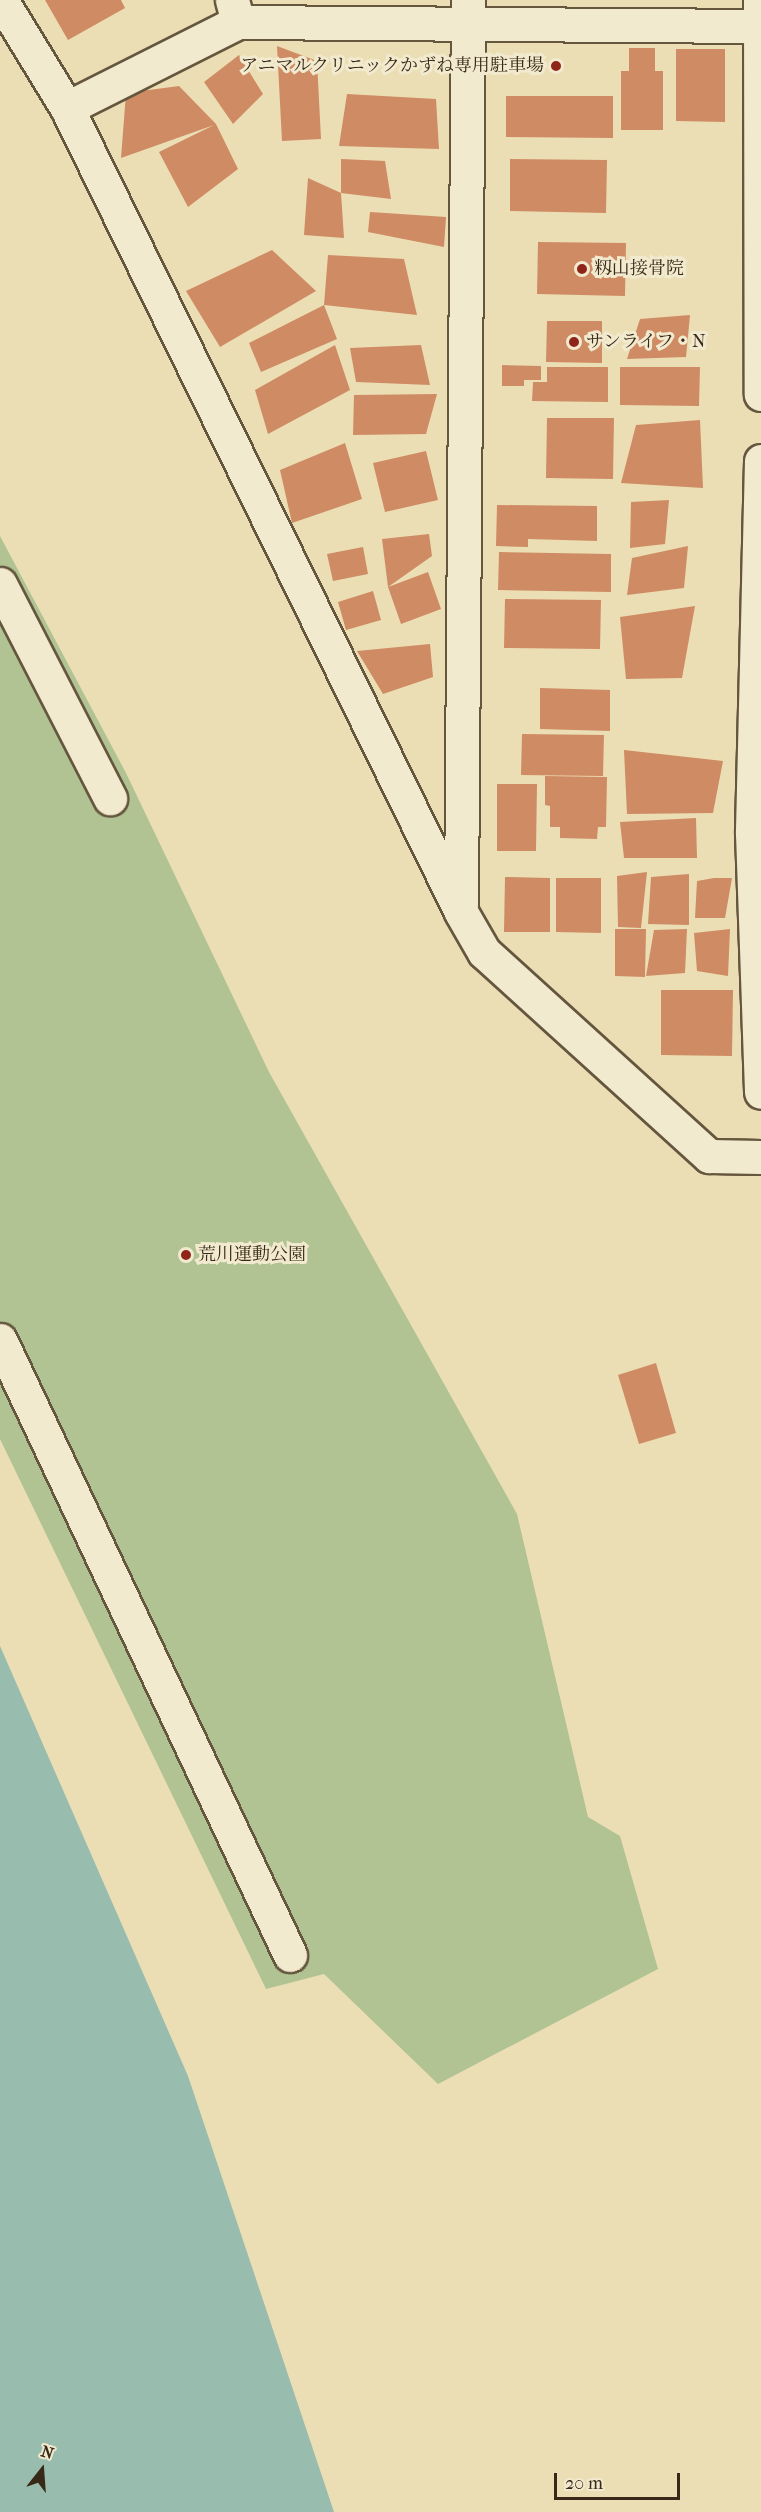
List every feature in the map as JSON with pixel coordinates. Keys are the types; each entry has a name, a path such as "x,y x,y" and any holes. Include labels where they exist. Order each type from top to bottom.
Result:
{"street":[{"path":"1,0 67,108 461,912 483,952 709,1156 761,1157"},
{"path":"67,108 235,11 468,11 760,17 761,394"},
{"path":"461,912 468,11"},
{"path":"761,461 756,833 761,1092"},
{"path":"0,584 110,798"},
{"path":"0,1340 290,1955"}],"shaded area":[{"name":"荒川運動公園","path":"0,536 126,773 269,1072 517,1514 588,1817 620,1836 658,1969 438,2084 324,1974 266,1989 0,1439"},
{"path":"0,1646 188,2076 334,2512 0,2512"}],"building":[{"path":"45,0 121,0 125,8 68,40"},
{"path":"277,46 317,61 321,139 282,141"},
{"path":"629,48 655,48 655,71 663,71 663,130 621,130 621,71 629,71"},
{"path":"676,49 725,49 725,122 676,121"},
{"path":"239,55 263,94 233,124 204,82"},
{"path":"179,86 216,124 238,169 188,207 159,152 214,125 121,158 126,93"},
{"path":"347,94 436,99 439,149 339,146"},
{"path":"506,96 613,96 613,138 506,137"},
{"path":"341,159 385,161 391,199 341,193"},
{"path":"510,159 607,160 606,213 510,211"},
{"path":"308,178 341,193 344,238 304,235"},
{"path":"370,212 446,217 444,247 368,232"},
{"path":"538,242 626,243 625,296 537,294"},
{"path":"272,250 316,291 220,347 186,291"},
{"path":"328,255 404,259 417,315 324,305"},
{"path":"324,305 337,339 261,372 249,343"},
{"path":"690,315 686,357 627,359 640,319"},
{"name":"サンライフ・N","path":"547,321 602,321 602,363 546,362"},
{"path":"335,345 350,390 268,434 255,390"},
{"path":"421,345 430,385 356,382 350,348"},
{"path":"502,365 541,366 541,380 524,380 524,386 502,386"},
{"path":"547,367 608,367 608,402 532,401 533,382 547,382"},
{"path":"620,367 700,367 699,406 620,405"},
{"path":"437,394 426,434 353,435 354,395"},
{"path":"547,418 614,418 613,479 546,478"},
{"path":"700,420 703,488 621,483 636,425"},
{"path":"345,443 362,499 292,523 280,470"},
{"path":"426,451 438,500 385,512 373,463"},
{"path":"669,500 665,544 630,548 631,502"},
{"path":"497,505 597,506 597,541 528,539 528,547 496,546"},
{"path":"429,534 432,556 388,587 382,539"},
{"path":"688,546 684,588 627,595 632,558"},
{"path":"363,547 368,574 333,581 327,554"},
{"path":"499,552 611,554 611,592 498,590"},
{"path":"428,572 441,609 401,624 388,587"},
{"path":"373,591 381,620 346,630 338,602"},
{"path":"505,599 601,600 600,649 504,648"},
{"path":"695,606 682,678 626,679 620,617"},
{"path":"430,644 433,677 383,694 357,651"},
{"path":"540,688 610,690 610,731 540,729"},
{"path":"522,734 604,735 603,776 521,775"},
{"path":"624,750 723,761 713,813 627,814"},
{"path":"545,776 607,777 606,827 598,827 597,839 560,838 560,827 550,827 550,806 545,805"},
{"path":"497,784 537,784 536,851 497,851"},
{"path":"696,818 697,858 624,858 620,822"},
{"path":"647,872 641,928 618,927 617,876"},
{"path":"689,874 689,925 648,924 651,877"},
{"path":"505,877 550,878 550,932 504,932"},
{"path":"556,878 601,878 601,933 556,932"},
{"path":"732,878 725,918 695,918 697,881"},
{"path":"615,929 646,929 645,977 615,976"},
{"path":"687,929 685,973 646,976 654,930"},
{"path":"730,929 728,976 697,971 694,933"},
{"path":"661,990 733,990 732,1056 661,1055"},
{"path":"656,1363 676,1433 639,1444 618,1375"}],"place":[{"name":"アニマルクリニックかずね専用駐車場","path":"556,66"},
{"name":"籾山接骨院","path":"582,269"},
{"name":"サンライフ・N","path":"574,342"},
{"name":"荒川運動公園","path":"186,1255"}]}
